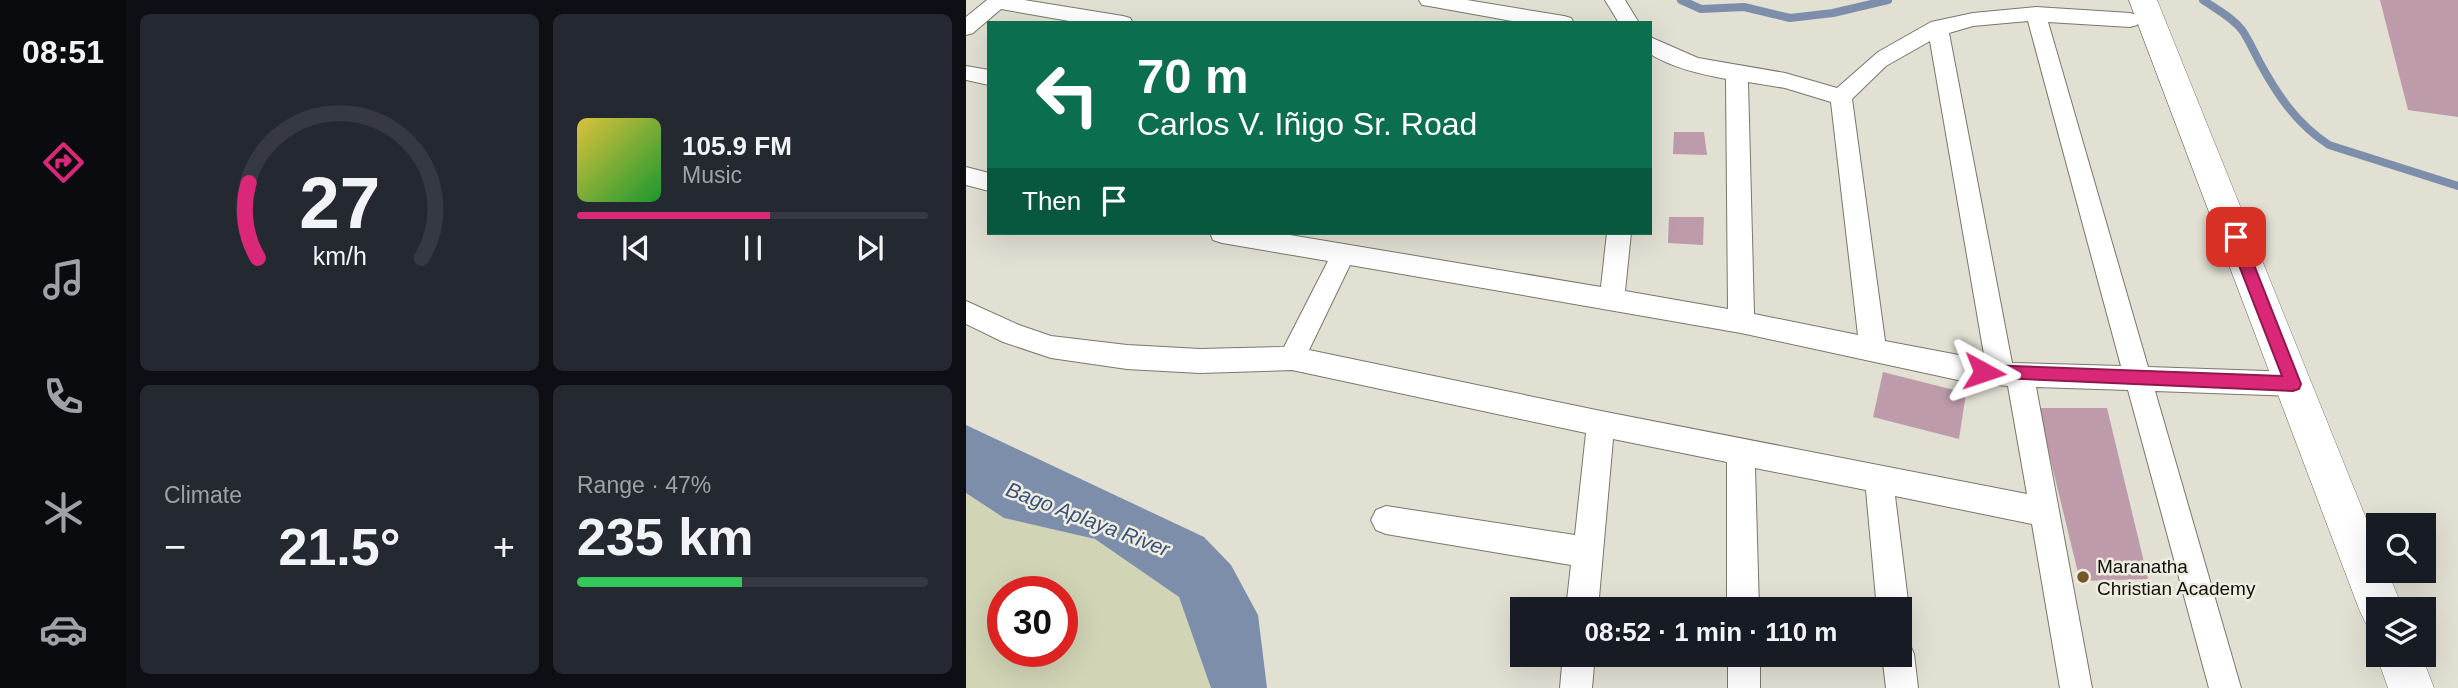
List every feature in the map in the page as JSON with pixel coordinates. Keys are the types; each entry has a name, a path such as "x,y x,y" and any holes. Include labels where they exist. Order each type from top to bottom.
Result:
{"main road":[{"path":"2136,10 2293,384 2376,597"},
{"path":"2403,667 2412,688"}],"street":[{"path":"1429,0 1465,3 1554,21"},
{"path":"1615,0 1628,21"},
{"path":"966,27 998,1 1112,21"},
{"path":"1841,97 1883,58 1938,27 1997,15 2136,10"},
{"path":"2036,14 2225,688"},
{"path":"1938,27 2010,374 2045,512 2076,688"},
{"path":"1652,45 1675,57 1737,74 1778,79 1841,97"},
{"path":"966,73 987,78"},
{"path":"1737,74 1741,322"},
{"path":"1841,97 1873,351"},
{"path":"966,176 987,181"},
{"path":"1234,235 1741,322 1873,351 2010,374 2293,384"},
{"path":"1612,299 1619,235"},
{"path":"1292,358 1344,253"},
{"path":"966,312 1012,334 1051,347 1127,357 1200,361 1292,358 1601,424 2045,512"},
{"path":"1583,597 1601,424"},
{"path":"1741,452 1743,597"},
{"path":"1879,480 1892,597"},
{"path":"1386,520 1586,552"},
{"path":"1576,688 1577,667"},
{"path":"1744,667 1744,688"},
{"path":"1900,667 1902,688"}],"green space":[{"path":"966,493 1004,518 1095,539 1179,597 1211,688 966,688"}],"water":[{"name":"Bago Aplaya River","path":"966,425 1204,537 1231,565 1258,615 1267,688 1211,688 1179,597 1095,539 1004,518 966,493"}],"building":[{"path":"2380,0 2458,0 2458,117 2408,110"},
{"path":"1674,132 1704,132 1707,155 1673,154"},
{"path":"1669,217 1704,217 1703,245 1668,243"},
{"path":"1883,372 1966,393 1959,439 1873,417"},
{"path":"2038,408 2107,408 2148,579 2080,581"}],"waterway":[{"path":"1681,0 1701,9 1744,7 1790,18 1833,13 1888,0"},
{"path":"2203,0 2238,25 2281,98 2298,119 2318,137 2329,145 2458,186"}],"place":[{"name":"Maranatha Christian Academy","path":"2083,577"}],"route":[{"path":"1984,372 2293,384 2236,237"}]}
